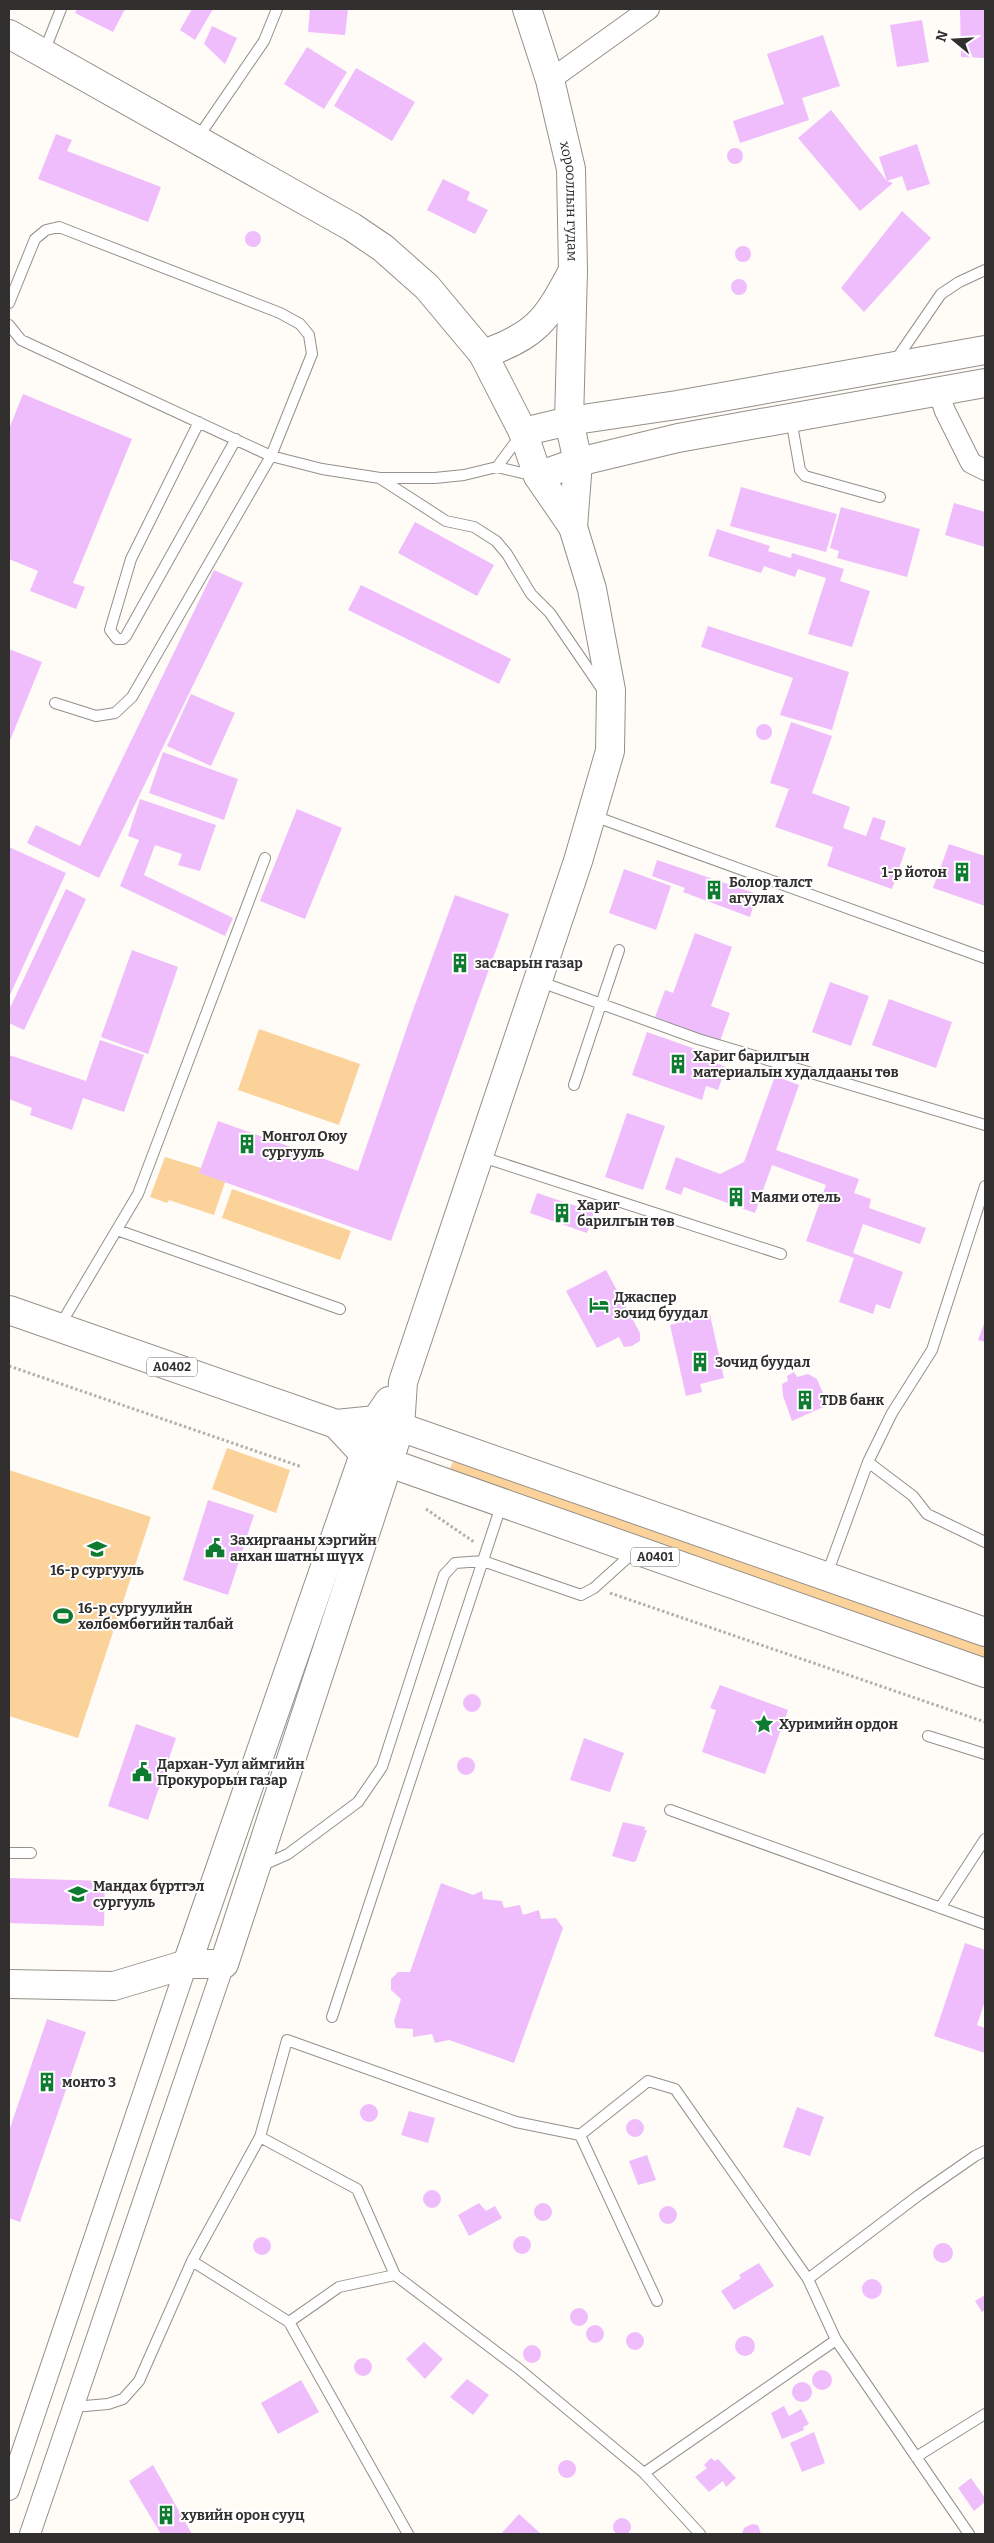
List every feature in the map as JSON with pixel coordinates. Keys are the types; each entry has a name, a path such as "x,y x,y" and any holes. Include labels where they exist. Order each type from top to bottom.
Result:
{"main road":[{"name":"хорооллын гудам","path":"483,354 514,344 540,324 558,298 573,270 571,169 550,80 526,9"},
{"path":"9,34 352,227 383,248 427,287 483,354 523,432 538,476 573,526 592,589 610,690 610,751 578,861 376,1458 187,1964"},
{"path":"573,270 569,421 578,462 573,526"},
{"path":"523,432 569,421 677,405 985,350"},
{"path":"538,476 578,462 678,438 985,383"},
{"name":"A0402","path":"9,1310 336,1424"},
{"path":"336,1424 388,1424 985,1632"},
{"name":"A0401","path":"336,1424 376,1458 985,1673"},
{"path":"9,1984 114,1986 187,1964 224,1964 256,1868 376,1458"}],"street":[{"path":"550,80 649,9"},
{"path":"938,391 945,411 971,463 985,470"},
{"path":"9,2490 187,1964"},
{"path":"30,2534 224,1964"}],"lane":[{"path":"44,54 61,9"},
{"path":"197,140 264,41 277,9"},
{"path":"9,303 35,239 46,230 59,227 280,313 300,324 309,335 312,354 271,456 132,697 115,713 96,716 55,702"},
{"path":"891,366 941,294 959,282 985,270"},
{"path":"9,325 21,340 271,456 322,469 380,478 435,478 464,475 496,467 538,476"},
{"path":"791,418 800,470 805,476 880,497"},
{"path":"199,422 131,560 110,630 117,639 123,639 126,636 236,439"},
{"path":"496,467 523,432"},
{"path":"380,478 446,521 474,527 496,541 507,554 531,594 550,613 610,702"},
{"path":"591,814 985,958"},
{"path":"59,1327 138,1194 265,858"},
{"path":"574,1085 619,950"},
{"path":"538,980 717,1045 985,1125"},
{"path":"478,1156 781,1254"},
{"path":"826,1576 868,1462 892,1413 932,1350 985,1186"},
{"path":"117,1230 340,1309"},
{"path":"868,1462 913,1496 927,1514 985,1542"},
{"path":"332,2017 502,1503"},
{"path":"256,1868 288,1854 358,1802 382,1767 444,1576 455,1563 485,1556 581,1595 594,1588 636,1550"},
{"path":"928,1736 985,1754"},
{"path":"670,1810 985,1924"},
{"path":"940,1908 985,1839"},
{"path":"9,1853 31,1854"},
{"path":"74,2407 108,2404 123,2400 139,2381 192,2261 260,2137 287,2040 516,2122 580,2135 648,2081 675,2089 808,2279 836,2340 969,2534"},
{"path":"580,2135 657,2301"},
{"path":"260,2137 357,2189 395,2275 519,2369 644,2473 700,2534"},
{"path":"808,2279 919,2195 985,2151"},
{"path":"192,2261 289,2322 408,2534"},
{"path":"289,2322 339,2287 395,2275"},
{"path":"644,2473 836,2340"},
{"path":"916,2457 985,2414"}],"path":[{"path":"9,1366 302,1467"},
{"path":"426,1509 485,1556"},
{"path":"594,1588 985,1722"}],"shaded area":[{"path":"259,1029 360,1064 339,1125 238,1090"},
{"path":"165,1157 201,1168 225,1182 214,1215 169,1200 167,1203 150,1197"},
{"path":"232,1189 351,1231 340,1260 222,1218"},
{"path":"227,1448 290,1470 276,1513 212,1489"},
{"path":"454,1459 985,1644 985,1660 449,1471"},
{"name":"16-р сургуулийн хөлбөмбөгийн талбай","path":"9,1470 151,1517 78,1738 9,1716"}],"building":[{"path":"77,9 125,9 113,32 75,13"},
{"path":"192,9 213,9 195,40 180,30"},
{"path":"310,9 348,9 345,35 308,32"},
{"path":"960,9 985,9 985,58 961,57"},
{"path":"922,20 929,62 897,67 890,25"},
{"path":"212,26 237,38 225,64 204,44"},
{"path":"823,35 840,86 802,98 809,120 740,143 733,121 784,104 767,54"},
{"path":"307,47 347,72 324,109 284,84"},
{"path":"356,68 415,102 392,141 334,106"},
{"path":"831,110 887,181 893,183 860,211 798,138"},
{"path":"56,134 72,140 67,151 161,187 148,222 38,179"},
{"path":"917,144 930,184 907,191 902,176 887,181 879,157"},
{"path":"735,148 743,156 735,164 727,156"},
{"path":"443,179 470,192 467,200 488,210 475,234 427,210"},
{"path":"902,211 931,238 864,312 841,288"},
{"path":"253,231 261,239 253,247 245,239"},
{"path":"743,246 751,254 743,262 735,254"},
{"path":"739,279 747,287 739,295 731,287"},
{"path":"23,394 132,439 73,583 85,587 76,609 30,591 38,571 9,559 9,429"},
{"path":"741,487 837,514 826,552 730,526"},
{"path":"954,503 985,512 985,547 945,535"},
{"path":"841,507 920,529 907,577 837,558 839,551 830,548"},
{"path":"415,522 494,565 477,596 398,553"},
{"path":"717,529 770,546 768,551 791,558 792,553 844,569 840,581 870,591 852,647 808,634 826,578 798,569 795,577 764,566 761,573 708,556"},
{"path":"214,570 243,583 99,878 27,843 36,825 80,846"},
{"path":"361,585 511,659 499,684 348,610"},
{"path":"708,626 849,672 832,730 780,715 793,678 701,647"},
{"path":"9,649 42,662 9,743"},
{"path":"191,694 235,713 211,766 167,746"},
{"path":"791,722 832,736 812,793 850,807 843,828 866,836 873,817 886,821 880,839 906,848 892,889 827,866 833,847 775,827 789,789 770,783"},
{"path":"764,724 772,732 764,740 756,732"},
{"path":"163,752 238,779 224,820 149,793"},
{"path":"140,799 216,825 200,871 178,865 182,854 155,845 144,875 233,918 225,936 120,886 139,840 128,836"},
{"path":"297,809 342,828 305,919 260,901"},
{"name":"1-р йотон","path":"949,844 985,856 985,906 933,888"},
{"path":"9,847 66,873 9,997"},
{"name":"Болор талст агуулах","path":"657,860 757,894 750,917 683,892 685,888 652,876"},
{"path":"624,869 671,886 656,930 609,913"},
{"path":"66,889 86,899 24,1030 9,1023 9,1010"},
{"name":"Монгол Оюу сургууль","path":"455,895 509,914 391,1241 199,1173 218,1121 358,1171"},
{"path":"695,933 732,947 711,1006 730,1013 720,1041 655,1017 665,990 673,993"},
{"path":"132,950 178,967 148,1054 101,1037"},
{"path":"830,982 869,996 851,1046 812,1032"},
{"path":"889,999 952,1022 936,1068 872,1045"},
{"name":"Хариг барилгын материалын худалдааны төв","path":"647,1032 715,1056 713,1062 726,1067 718,1090 706,1086 702,1100 632,1075"},
{"path":"100,1040 144,1055 124,1112 83,1098 72,1130 30,1115 32,1108 9,1099 9,1055 86,1081"},
{"name":"Маями отель","path":"775,1076 799,1085 776,1150 859,1179 854,1193 871,1199 869,1208 926,1228 920,1244 863,1224 853,1253 903,1272 890,1309 876,1304 873,1314 839,1302 854,1258 806,1241 826,1185 772,1165 755,1213 684,1187 681,1195 665,1189 676,1157 720,1174 744,1162"},
{"path":"627,1113 665,1126 643,1190 605,1177"},
{"name":"Хариг барилгын төв","path":"537,1193 594,1212 587,1233 530,1213"},
{"name":"Джаспер зочид буудал","path":"606,1270 640,1333 640,1341 632,1346 624,1347 619,1337 597,1348 566,1291"},
{"name":"Зочид буудал","path":"710,1315 724,1378 700,1384 702,1392 686,1396 670,1325"},
{"path":"985,1321 985,1342 978,1340"},
{"name":"TDB банк","path":"794,1372 797,1377 808,1374 817,1379 828,1405 792,1421 783,1396 782,1384 788,1381 787,1376"},
{"name":"Захиргааны хэргийн анхан шатны шүүх","path":"208,1500 254,1515 228,1595 183,1580"},
{"path":"720,1685 788,1710 765,1774 702,1752 716,1710 710,1708"},
{"path":"472,1694 478,1697 481,1703 478,1709 472,1712 466,1709 463,1703 466,1697"},
{"name":"Дархан-Уул аймгийн Прокурорын газар","path":"136,1724 176,1738 148,1820 108,1806"},
{"path":"584,1738 624,1753 610,1792 570,1780"},
{"path":"466,1757 472,1760 475,1766 472,1772 466,1775 460,1772 457,1766 460,1760"},
{"path":"623,1822 645,1827 644,1830 647,1830 636,1861 633,1862 612,1856"},
{"name":"Мандах бүртгэл сургууль","path":"9,1878 105,1881 104,1926 9,1923"},
{"path":"441,1883 473,1895 482,1891 483,1899 502,1901 504,1908 520,1905 523,1915 539,1910 541,1919 556,1918 563,1928 514,2063 449,2040 435,2043 432,2034 413,2037 413,2029 396,2028 394,2021 401,1999 391,1990 391,1979 398,1972 410,1972"},
{"path":"965,1943 985,1950 985,2001 977,2025 985,2028 985,2053 934,2036"},
{"name":"монто 3","path":"47,2019 86,2032 20,2222 9,2218 9,2131"},
{"path":"369,2104 375,2107 378,2113 375,2119 369,2122 363,2119 360,2113 363,2107"},
{"path":"797,2107 824,2117 810,2156 783,2147"},
{"path":"409,2111 435,2118 428,2143 401,2135"},
{"path":"635,2119 641,2122 644,2128 641,2134 635,2137 629,2134 626,2128 629,2122"},
{"path":"647,2155 656,2180 638,2185 629,2161"},
{"path":"432,2190 438,2193 441,2199 438,2205 432,2208 426,2205 423,2199 426,2193"},
{"path":"479,2203 486,2211 495,2206 502,2218 469,2236 458,2215"},
{"path":"543,2203 549,2206 552,2212 549,2218 543,2221 537,2218 534,2212 537,2206"},
{"path":"668,2206 674,2209 677,2215 674,2221 668,2224 662,2221 659,2215 662,2209"},
{"path":"522,2236 528,2239 531,2245 528,2251 522,2254 516,2251 513,2245 516,2239"},
{"path":"262,2237 268,2240 271,2246 268,2252 262,2255 256,2252 253,2246 256,2240"},
{"path":"943,2243 950,2246 953,2253 950,2260 943,2263 936,2260 933,2253 936,2246"},
{"path":"759,2263 774,2286 734,2310 721,2291 741,2278 739,2275"},
{"path":"872,2279 879,2282 882,2289 879,2296 872,2299 865,2296 862,2289 865,2282"},
{"path":"985,2295 985,2310 982,2312 975,2301"},
{"path":"579,2308 585,2311 588,2317 585,2323 579,2326 573,2323 570,2317 573,2311"},
{"path":"595,2325 601,2328 604,2334 601,2340 595,2343 589,2340 586,2334 589,2328"},
{"path":"635,2332 641,2335 644,2341 641,2347 635,2350 629,2347 626,2341 629,2335"},
{"path":"745,2336 752,2339 755,2346 752,2353 745,2356 738,2353 735,2346 738,2339"},
{"path":"424,2342 443,2359 425,2379 406,2359"},
{"path":"532,2345 538,2348 541,2354 538,2360 532,2363 526,2360 523,2354 526,2348"},
{"path":"363,2358 369,2361 372,2367 369,2373 363,2376 357,2373 354,2367 357,2361"},
{"path":"822,2370 829,2373 832,2380 829,2387 822,2390 815,2387 812,2380 815,2373"},
{"path":"467,2379 489,2395 473,2415 450,2397"},
{"path":"301,2380 319,2412 278,2434 261,2403"},
{"path":"802,2382 809,2385 812,2392 809,2399 802,2402 795,2399 792,2392 795,2385"},
{"path":"784,2406 789,2416 801,2409 809,2424 803,2427 804,2430 782,2439 771,2413"},
{"path":"814,2432 825,2463 802,2472 790,2443"},
{"path":"711,2458 715,2461 718,2459 736,2478 726,2487 723,2481 709,2492 695,2477 707,2468 704,2465"},
{"path":"567,2460 573,2463 576,2469 573,2475 567,2478 561,2475 558,2469 561,2463"},
{"name":"хувийн орон сууц","path":"153,2465 192,2534 161,2534 129,2481"},
{"path":"971,2478 985,2498 985,2502 974,2511 958,2488"},
{"path":"519,2514 541,2534 501,2534"},
{"path":"622,2518 628,2521 631,2527 628,2533 622,2536 616,2533 613,2527 616,2521"},
{"path":"752,2524 758,2525 761,2534 742,2534 744,2528"}],"place":[{"name":"1-р йотон","path":"962,872"},
{"name":"Болор талст агуулах","path":"714,890"},
{"name":"засварын газар","path":"460,963"},
{"name":"Хариг барилгын материалын худалдааны төв","path":"678,1064"},
{"name":"Монгол Оюу сургууль","path":"247,1144"},
{"name":"Маями отель","path":"736,1197"},
{"name":"Хариг барилгын төв","path":"562,1213"},
{"name":"Джаспер зочид буудал","path":"599,1305"},
{"name":"Зочид буудал","path":"700,1362"},
{"name":"TDB банк","path":"805,1400"},
{"name":"Захиргааны хэргийн анхан шатны шүүх","path":"215,1548"},
{"name":"16-р сургууль","path":"97,1549"},
{"name":"16-р сургуулийн хөлбөмбөгийн талбай","path":"63,1616"},
{"name":"Хуримийн ордон","path":"764,1724"},
{"name":"Дархан-Уул аймгийн Прокурорын газар","path":"142,1772"},
{"name":"Мандах бүртгэл сургууль","path":"78,1894"},
{"name":"монто 3","path":"47,2082"},
{"name":"хувийн орон сууц","path":"166,2515"}]}
